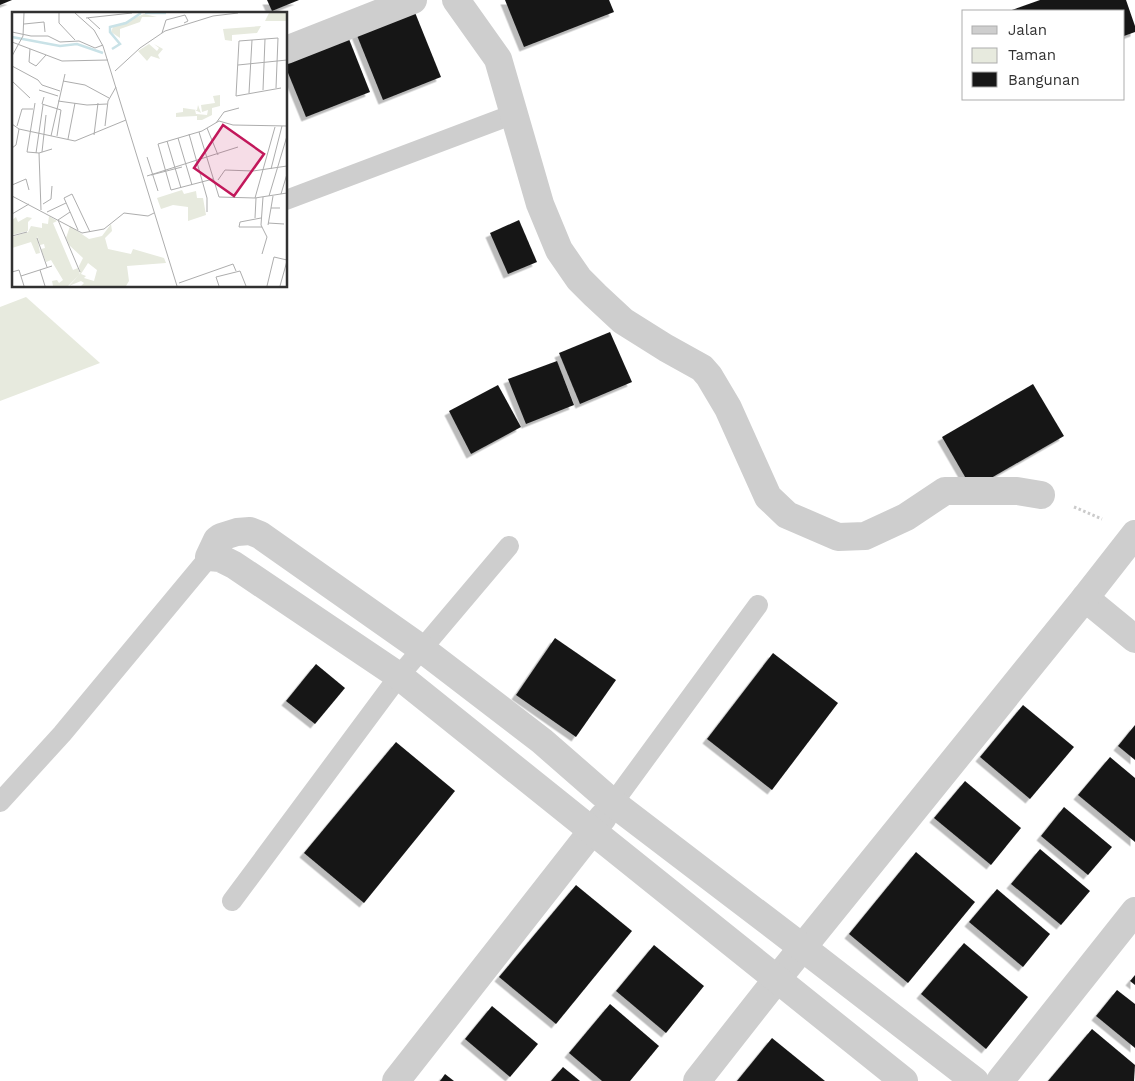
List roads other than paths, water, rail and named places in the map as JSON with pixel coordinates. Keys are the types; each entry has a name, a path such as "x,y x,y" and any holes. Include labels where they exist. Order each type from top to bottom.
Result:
{"street":[{"path":"288,49 413,0"},
{"path":"456,0 498,59 540,204 559,250 579,279 623,321 702,368 728,408 768,497 788,515 838,537 865,536 906,517 945,491 1017,490 1041,495"},
{"path":"904,1081 399,676 234,565 220,558 209,557 217,540 237,532 250,531 260,535 422,649 542,741 613,804 975,1081"},
{"path":"696,1081 1135,534"},
{"path":"1085,598 1135,639"},
{"path":"396,1081 613,804"},
{"path":"1000,1081 1135,911"}],"lane":[{"path":"288,199 514,114"},
{"path":"232,901 399,676 508,546"},
{"path":"0,802 62,734 210,556"},
{"path":"613,804 758,605"}]}
